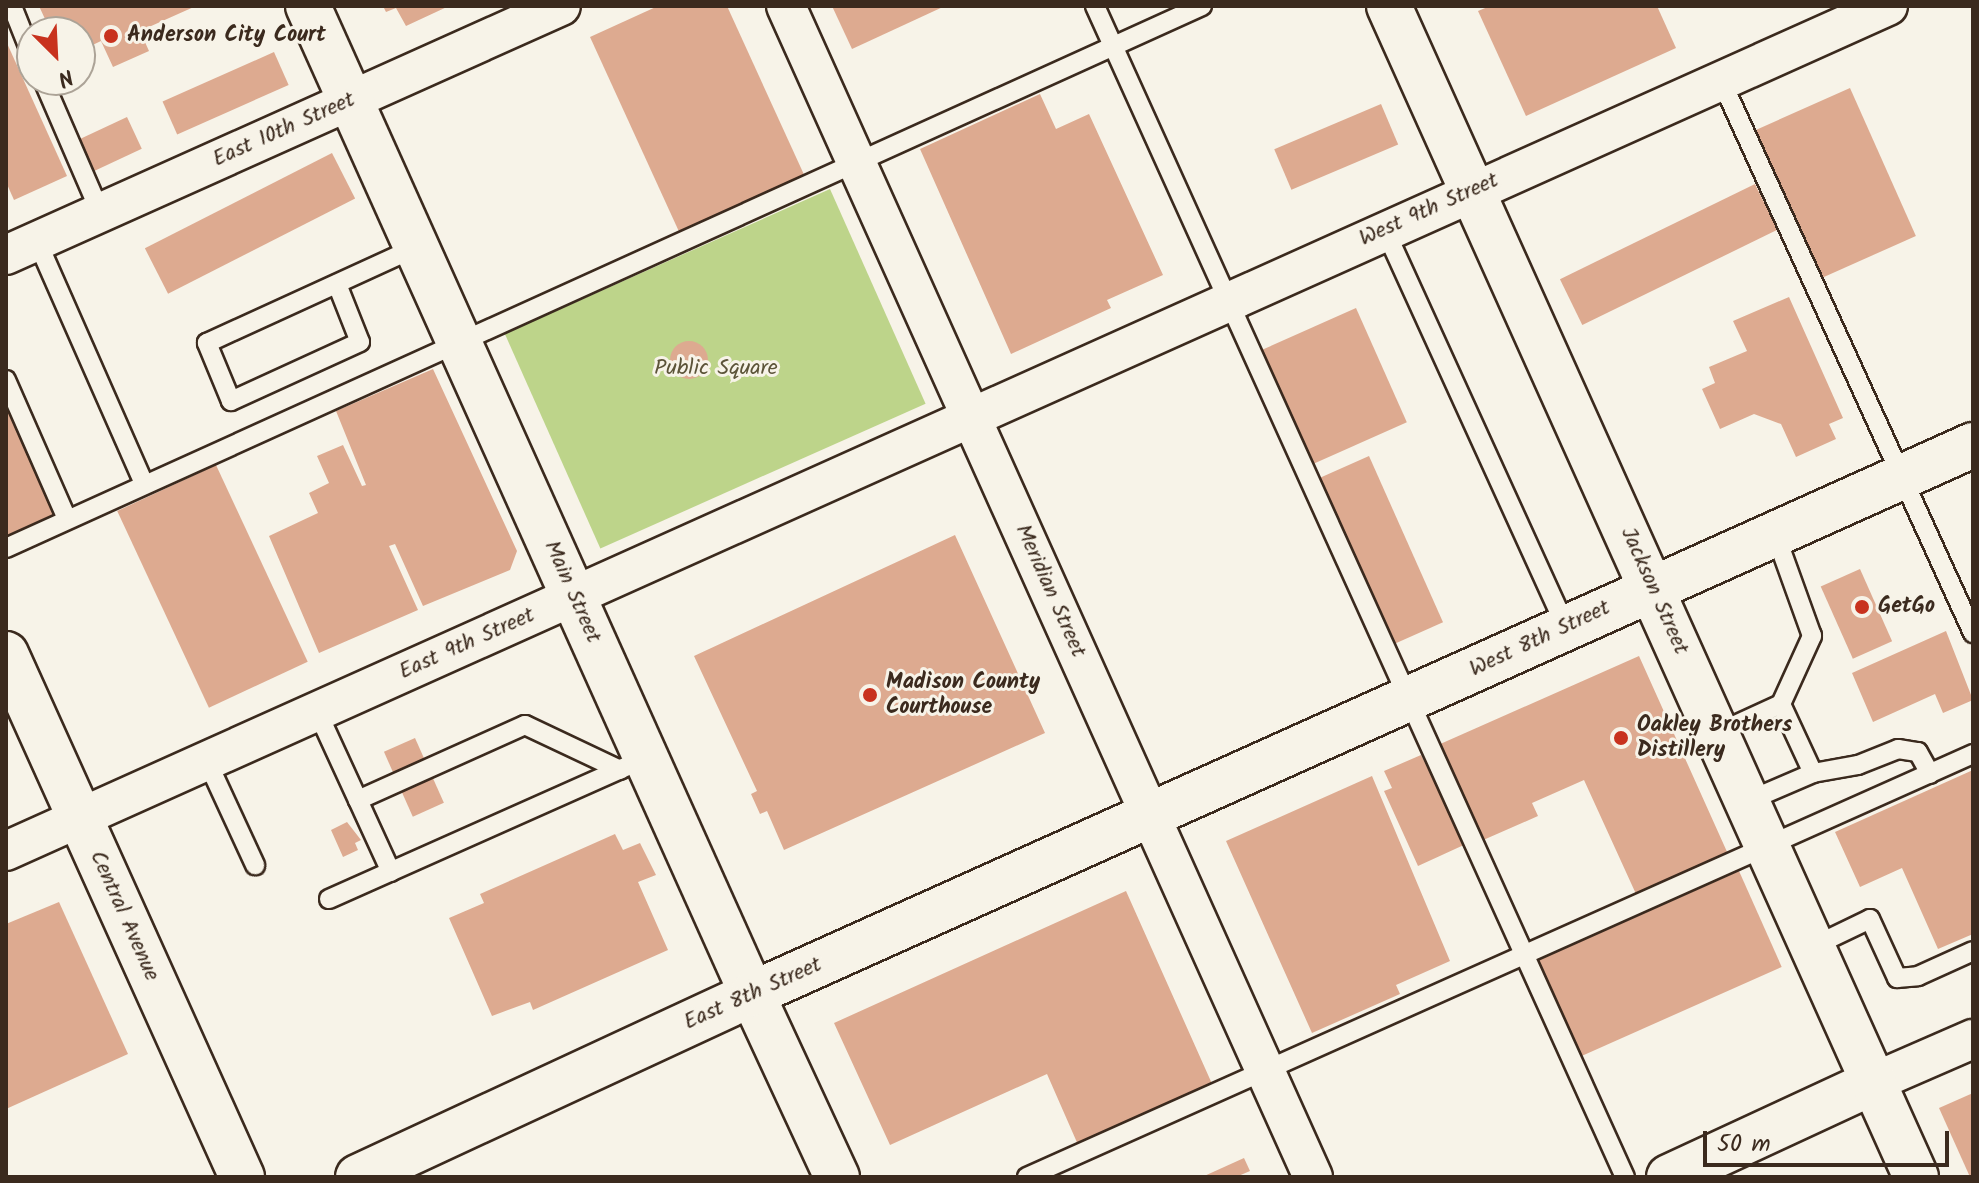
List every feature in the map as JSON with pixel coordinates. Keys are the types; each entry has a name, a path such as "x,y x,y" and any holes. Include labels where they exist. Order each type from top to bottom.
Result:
{"main road":[{"name":"Main Street","path":"308,6 573,596 633,764 752,994 837,1177"},
{"name":"Jackson Street","path":"1389,6 1916,1177"},
{"name":"West 8th Street","path":"1152,818 1566,627 1973,445"},
{"name":"Central Avenue","path":"6,654 242,1177"},
{"name":"East 8th Street","path":"358,1177 752,994 1152,818"},
{"path":"1669,1177 1874,1082"}],"street":[{"name":"East 10th Street","path":"21,248 560,6"},
{"name":"Meridian Street","path":"786,6 1313,1177"},
{"name":"West 9th Street","path":"971,416 1888,6"},
{"name":"East 9th Street","path":"6,851 971,416"},
{"path":"1874,1082 1973,1039"}],"lane":[{"path":"1095,6 1625,1177"},
{"path":"6,548 458,340 1202,6"},
{"path":"1721,80 1898,479 1973,633"},
{"path":"50,96 100,212"},
{"path":"1385,230 1566,627"},
{"path":"337,284 360,342 231,401 207,343 417,247"},
{"path":"21,248 144,484"},
{"path":"6,380 67,519"},
{"path":"1718,733 1781,704 1812,636 1775,533"},
{"path":"1781,704 1813,773"},
{"path":"317,711 391,872"},
{"path":"358,800 525,725 633,764"},
{"path":"1748,801 1813,773 1858,765 1898,749 1918,752 1930,774"},
{"path":"1027,1177 1525,957 1973,754"},
{"path":"207,761 255,865"},
{"path":"329,899 633,764"},
{"path":"1814,946 1870,919 1897,978 1918,976 1973,951"}],"green space":[{"name":"Public Square","path":"830,189 926,404 600,548 505,334"}],"building":[{"name":"Anderson City Court","path":"39,6 196,6 140,31 149,51 113,67 101,41 96,43 96,16 44,16"},
{"path":"383,6 449,6 406,26 396,8 386,12"},
{"path":"658,6 727,6 806,179 681,236 590,37"},
{"path":"832,6 945,6 852,49"},
{"path":"1490,6 1657,6 1676,48 1526,116 1478,11"},
{"path":"6,41 16,63 16,96 31,96 67,176 14,200 6,182"},
{"path":"274,52 289,85 177,135 163,102"},
{"path":"1850,88 1916,236 1817,280 1751,132"},
{"path":"1040,94 1056,129 1089,114 1163,275 1107,300 1111,308 1011,354 920,149"},
{"path":"1381,104 1398,145 1291,190 1274,149"},
{"path":"127,117 142,149 91,172 76,141"},
{"path":"332,153 355,198 168,294 145,248"},
{"path":"1755,184 1777,230 1582,325 1560,279"},
{"path":"1789,297 1843,418 1829,424 1836,439 1796,457 1781,424 1754,414 1720,429 1702,389 1715,383 1709,367 1747,351 1733,321"},
{"path":"1356,308 1407,422 1309,466 1258,352"},
{"path":"689,341 702,347 708,360 702,373 689,379 676,373 670,360 676,347"},
{"path":"433,369 517,551 510,570 423,606 395,544 389,546 418,610 319,653 269,536 318,513 309,493 329,483 317,456 343,445 362,486 366,485 336,411"},
{"path":"6,406 54,514 6,536"},
{"path":"1369,456 1443,622 1392,645 1318,479"},
{"path":"216,465 308,662 209,708 117,511"},
{"name":"Madison County Courthouse","path":"955,535 1045,733 784,850 767,811 760,814 751,794 757,791 694,656"},
{"path":"1860,569 1892,641 1853,659 1821,586"},
{"path":"1946,631 1973,700 1943,713 1935,694 1873,722 1852,673"},
{"name":"Oakley Brothers Distillery","path":"1639,656 1728,854 1636,894 1584,780 1532,803 1538,816 1481,841 1438,745"},
{"path":"415,738 444,803 413,817 384,752"},
{"path":"1421,755 1466,844 1418,866 1384,791 1392,788 1384,771"},
{"path":"1973,770 1973,934 1938,949 1902,868 1860,887 1835,832"},
{"path":"1372,776 1450,961 1396,985 1400,994 1312,1033 1226,841"},
{"path":"347,822 361,840 355,843 358,850 343,857 331,830"},
{"path":"615,834 623,850 640,843 656,875 638,882 668,950 533,1010 530,1002 492,1016 449,918 484,903 480,894"},
{"path":"1739,871 1782,967 1582,1056 1539,960"},
{"path":"1126,891 1213,1086 1079,1147 1047,1074 890,1145 834,1023"},
{"path":"59,902 128,1054 6,1109 6,924"},
{"path":"1973,1093 1973,1177 1970,1177 1939,1108"},
{"path":"1244,1158 1250,1171 1236,1177 1202,1177"}],"place":[{"name":"Anderson City Court","path":"111,36"},
{"name":"GetGo","path":"1862,607"},
{"name":"Madison County Courthouse","path":"870,695"},
{"name":"Oakley Brothers Distillery","path":"1621,738"}]}
